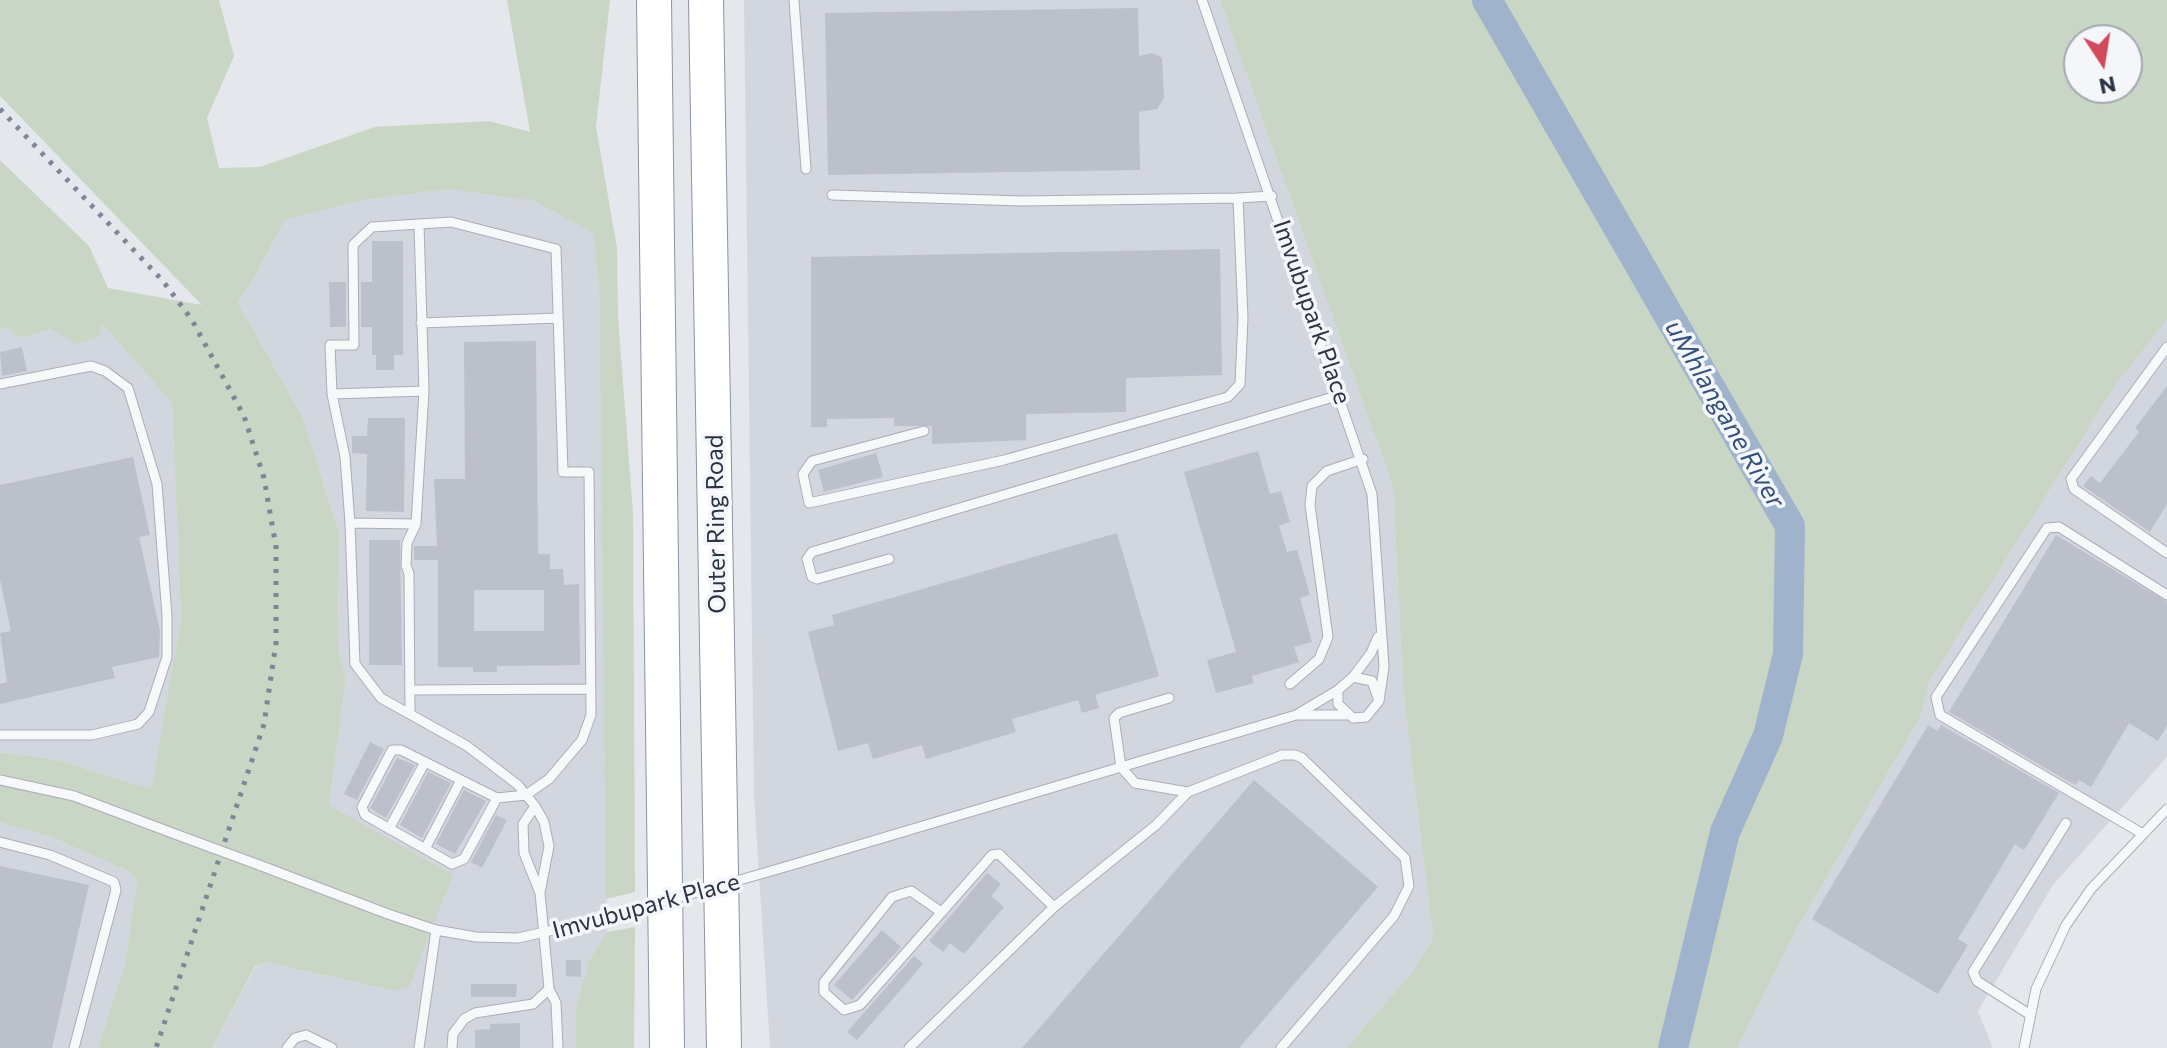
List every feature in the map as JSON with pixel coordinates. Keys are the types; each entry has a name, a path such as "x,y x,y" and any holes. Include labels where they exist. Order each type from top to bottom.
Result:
{"highway":[{"path":"654,0 667,1048"},
{"name":"Outer Ring Road","path":"706,0 724,1048"},
{"path":"723,941 738,1048"}],"lane":[{"path":"794,0 806,169"},
{"name":"Imvubupark Place","path":"1202,0 1363,459 1376,517 1379,634 1384,680 1379,701 1366,717 1296,715"},
{"path":"832,195 1022,201 1272,196"},
{"path":"924,431 812,461 803,474 809,503 1046,449 1228,397 1240,384 1243,318 1238,198"},
{"path":"497,798 461,862 452,864 365,815 362,807 390,752 401,750 497,798 526,795 549,779 582,740 591,715 589,472 563,472 556,249 451,222 372,227 353,245 354,345 330,345 332,394 345,457 355,664 381,698 467,746 503,772 526,795 535,806 547,828 549,846 540,893 549,989 556,1003 558,1048"},
{"path":"410,713 409,574 406,565 407,543 416,524 424,391 419,224"},
{"path":"421,323 558,318"},
{"path":"2167,347 2071,479 2074,489 2167,553"},
{"path":"0,384 91,366 118,379 128,388 157,484 167,657 149,712 138,724 92,735 0,735"},
{"path":"332,394 424,391"},
{"path":"889,559 817,579 812,577 807,559 812,552 1340,395"},
{"path":"1290,684 1319,659 1328,637 1310,505 1312,486 1327,471 1363,459"},
{"path":"350,523 416,524"},
{"path":"2143,834 1940,715 1936,697 2047,528 2059,527 2167,595"},
{"name":"Imvubupark Place","path":"0,780 74,796 436,930 476,937 518,938 611,917 1296,715 1338,690 1353,677 1371,653 1379,634"},
{"path":"1353,677 1372,681 1379,701"},
{"path":"410,690 590,689"},
{"path":"1338,690 1338,704 1346,715"},
{"path":"1169,698 1116,715 1113,722 1121,767 1131,780 1142,786 1188,792"},
{"path":"909,1048 1054,907 1156,825 1188,792 1282,755 1295,755 1302,758 1405,858 1409,886 1394,916 1281,1048"},
{"path":"389,829 425,762"},
{"path":"425,849 461,780"},
{"path":"535,806 523,830 526,865 540,893"},
{"path":"2024,1048 2029,1014 2041,976 2066,925 2091,889 2167,809"},
{"path":"2029,1014 1977,981 1973,972 2066,823"},
{"path":"0,842 50,855 114,882 116,890 74,1048"},
{"path":"941,912 911,891 898,893 824,982 824,992 844,1010 860,1005 996,854 1054,907"},
{"path":"419,1048 436,930"},
{"path":"452,1048 453,1034 464,1019 475,1013 533,1004 549,989"},
{"path":"287,1048 300,1035 332,1048"}],"shaded area":[{"path":"744,0 1220,0 1393,487 1403,690 1433,938 1414,970 1346,1048 770,1048 754,795"},
{"path":"448,189 533,201 593,233 599,287 607,932 589,960 576,1007 576,1048 212,1048 256,966 266,962 393,991 329,805 346,679 338,649 339,532 302,416 237,301 250,285 285,220 363,200"},
{"path":"2167,320 2167,757 2053,885 1978,1011 1993,1048 1737,1048 1796,930 1920,718 1929,682 2117,383"},
{"path":"101,323 172,403 181,619 151,789 57,760 0,752 0,330 7,328 22,338 50,329"},
{"path":"0,822 51,837 130,872 137,881 125,963 98,1048 0,1048"}],"green space":[{"path":"0,0 219,0 234,56 207,118 219,168 260,167 375,127 489,121 530,132 507,0 610,0 596,127 617,248 618,317 633,513 635,892 606,899 599,287 593,233 533,201 448,189 363,200 285,220 250,285 237,301 302,416 339,532 338,649 346,679 329,805 453,875 409,987 394,991 266,962 255,966 212,1048 98,1048 125,963 137,881 130,872 51,837 0,822 0,752 57,760 151,789 181,619 172,403 102,324 99,337 77,344 50,329 22,338 7,328 0,330 0,160 89,246 108,288 202,305 0,96"},
{"path":"1220,0 2167,0 2167,320 2117,383 1929,682 1920,718 1796,930 1737,1048 1346,1048 1414,970 1433,938 1403,690 1393,487"},
{"path":"635,927 634,1048 576,1048 576,1007 589,960 607,932"}],"building":[{"path":"1138,8 1139,56 1152,53 1162,58 1164,98 1157,109 1139,112 1140,170 828,175 825,13"},
{"path":"372,241 403,241 403,355 394,355 394,370 376,370 376,355 372,355 372,327 361,327 361,282 372,282"},
{"path":"1220,249 1222,375 1126,378 1126,412 1026,414 1026,440 932,444 932,426 894,426 894,418 827,419 827,427 811,427 811,257"},
{"path":"329,282 346,282 346,327 330,327"},
{"path":"536,341 538,554 550,554 550,569 563,569 564,585 579,584 580,665 497,666 497,672 473,672 473,667 438,667 438,560 414,560 414,546 437,546 434,479 465,479 464,342","holes":["474,590 544,590 544,631 474,631"]},
{"path":"22,347 27,371 2,376 0,352"},
{"path":"2167,386 2167,504 2150,532 2083,486 2091,476 2100,483 2139,432 2135,428"},
{"path":"368,418 405,418 404,512 366,511 367,454 352,453 352,436 367,436"},
{"path":"1258,451 1270,494 1281,491 1290,522 1279,526 1287,552 1297,550 1310,595 1300,598 1312,642 1294,647 1299,662 1252,676 1254,683 1216,693 1207,660 1236,652 1184,472"},
{"path":"876,453 883,477 824,492 818,470"},
{"path":"133,457 150,535 139,537 160,631 159,657 112,667 115,678 0,704 0,684 7,682 0,633 11,631 0,580 0,485"},
{"path":"1117,533 1159,676 1095,695 1099,708 1082,713 1078,700 1012,719 1016,732 926,759 922,745 873,759 868,743 838,751 808,632 834,625 832,615"},
{"path":"2056,535 2167,602 2167,726 2158,741 2129,723 2091,787 2079,780 2076,785 2066,780 1949,712"},
{"path":"369,540 400,540 402,665 369,665"},
{"path":"1928,725 1938,731 1941,725 2059,793 2024,850 2015,844 1958,939 1968,945 1938,994 1812,919"},
{"path":"370,742 384,749 357,800 344,794"},
{"path":"397,758 415,765 386,818 370,808"},
{"path":"428,772 451,783 422,838 400,825"},
{"path":"1254,780 1378,887 1239,1048 1022,1048"},
{"path":"464,790 486,801 455,854 436,844"},
{"path":"496,815 507,820 482,868 471,862"},
{"path":"0,866 89,885 52,1048 0,1048"},
{"path":"987,873 1001,884 991,896 1004,907 964,954 950,943 943,952 929,941"},
{"path":"882,930 901,947 852,1000 834,985"},
{"path":"914,956 923,964 857,1040 847,1032"},
{"path":"566,960 581,960 581,977 566,976"},
{"path":"471,984 517,984 516,997 471,997"},
{"path":"520,1023 520,1048 475,1048 475,1030 490,1029 490,1024"}],"waterway":[{"name":"uMhlangane River","path":"1487,0 1790,526 1788,654 1768,736 1725,832 1673,1048"}],"railway":[{"path":"0,109 163,281 192,320 244,416 264,478 276,547 276,643 264,724 156,1048"}]}
